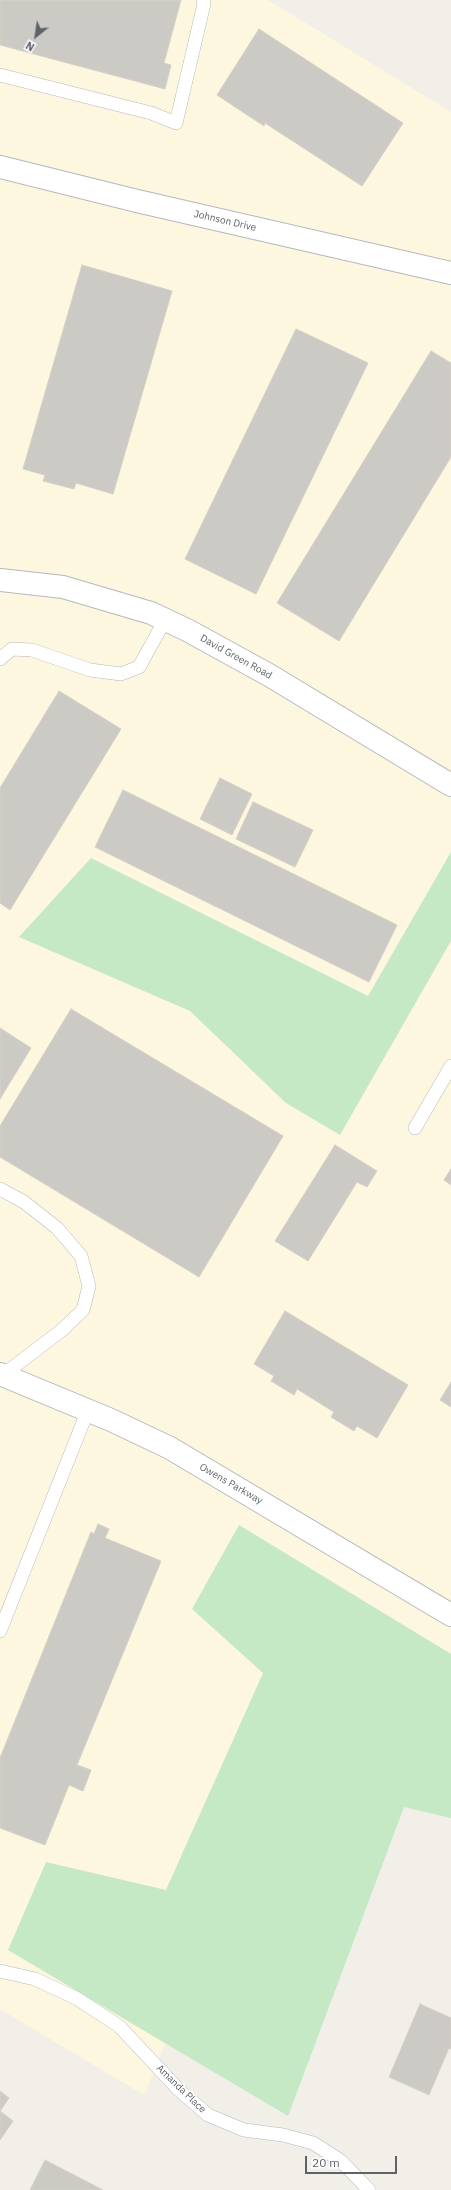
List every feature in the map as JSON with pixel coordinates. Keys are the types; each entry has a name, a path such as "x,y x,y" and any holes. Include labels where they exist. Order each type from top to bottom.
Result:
{"street":[{"name":"Johnson Drive","path":"0,167 137,201 451,273"},
{"name":"David Green Road","path":"0,580 63,587 106,598 165,620 269,675 451,785"},
{"name":"Owens Parkway","path":"2,1375 88,1410 170,1448 451,1615"}],"lane":[{"path":"0,75 151,113 176,123 204,4 203,0"},
{"path":"0,659 12,649 32,650 90,670 121,674 139,667 165,620"},
{"path":"414,1128 451,1066"},
{"path":"0,1189 24,1202 56,1228 81,1256 89,1286 83,1310 62,1330 2,1375"},
{"path":"0,1631 88,1410"},
{"name":"Amanda Place","path":"0,1971 35,1979 76,1998 119,2026 179,2090 208,2115 244,2130 283,2136 313,2143 341,2161 369,2190"}],"shaded area":[{"path":"0,0 268,0 451,112 451,1679 344,1617 144,2095 0,2009"}],"green space":[{"path":"451,852 451,941 340,1135 286,1103 190,1011 19,937 91,858 368,996"},
{"path":"239,1525 451,1654 451,1818 404,1807 288,2116 8,1950 46,1862 166,1890 263,1673 192,1609"}],"building":[{"path":"0,0 181,0 164,63 171,65 165,89 0,45"},
{"path":"259,29 403,123 362,186 265,123 264,126 217,95"},
{"path":"82,265 172,291 113,494 76,483 74,489 43,481 45,475 23,469"},
{"path":"296,329 368,363 256,594 185,559"},
{"path":"431,351 451,363 451,457 339,641 277,603"},
{"path":"59,691 121,729 10,910 0,903 0,788"},
{"path":"220,778 252,794 232,835 200,819"},
{"path":"123,790 397,925 369,982 95,847"},
{"path":"253,802 313,830 295,867 236,839"},
{"path":"71,1009 283,1136 199,1277 0,1157 0,1126"},
{"path":"0,1028 31,1048 0,1099"},
{"path":"335,1145 377,1171 367,1187 357,1182 308,1261 275,1241"},
{"path":"451,1169 451,1185 444,1180"},
{"path":"285,1311 408,1385 377,1438 357,1426 354,1431 331,1417 334,1412 297,1389 294,1395 271,1381 274,1376 254,1364"},
{"path":"451,1382 451,1407 440,1400"},
{"path":"98,1524 109,1529 105,1538 161,1561 77,1765 91,1770 83,1791 69,1785 45,1845 0,1828 0,1758 91,1532 94,1534"},
{"path":"420,2004 451,2018 451,2049 449,2048 429,2095 389,2077"},
{"path":"0,2091 9,2098 0,2111"},
{"path":"0,2111 13,2121 0,2140"},
{"path":"45,2160 103,2190 30,2190"}]}
